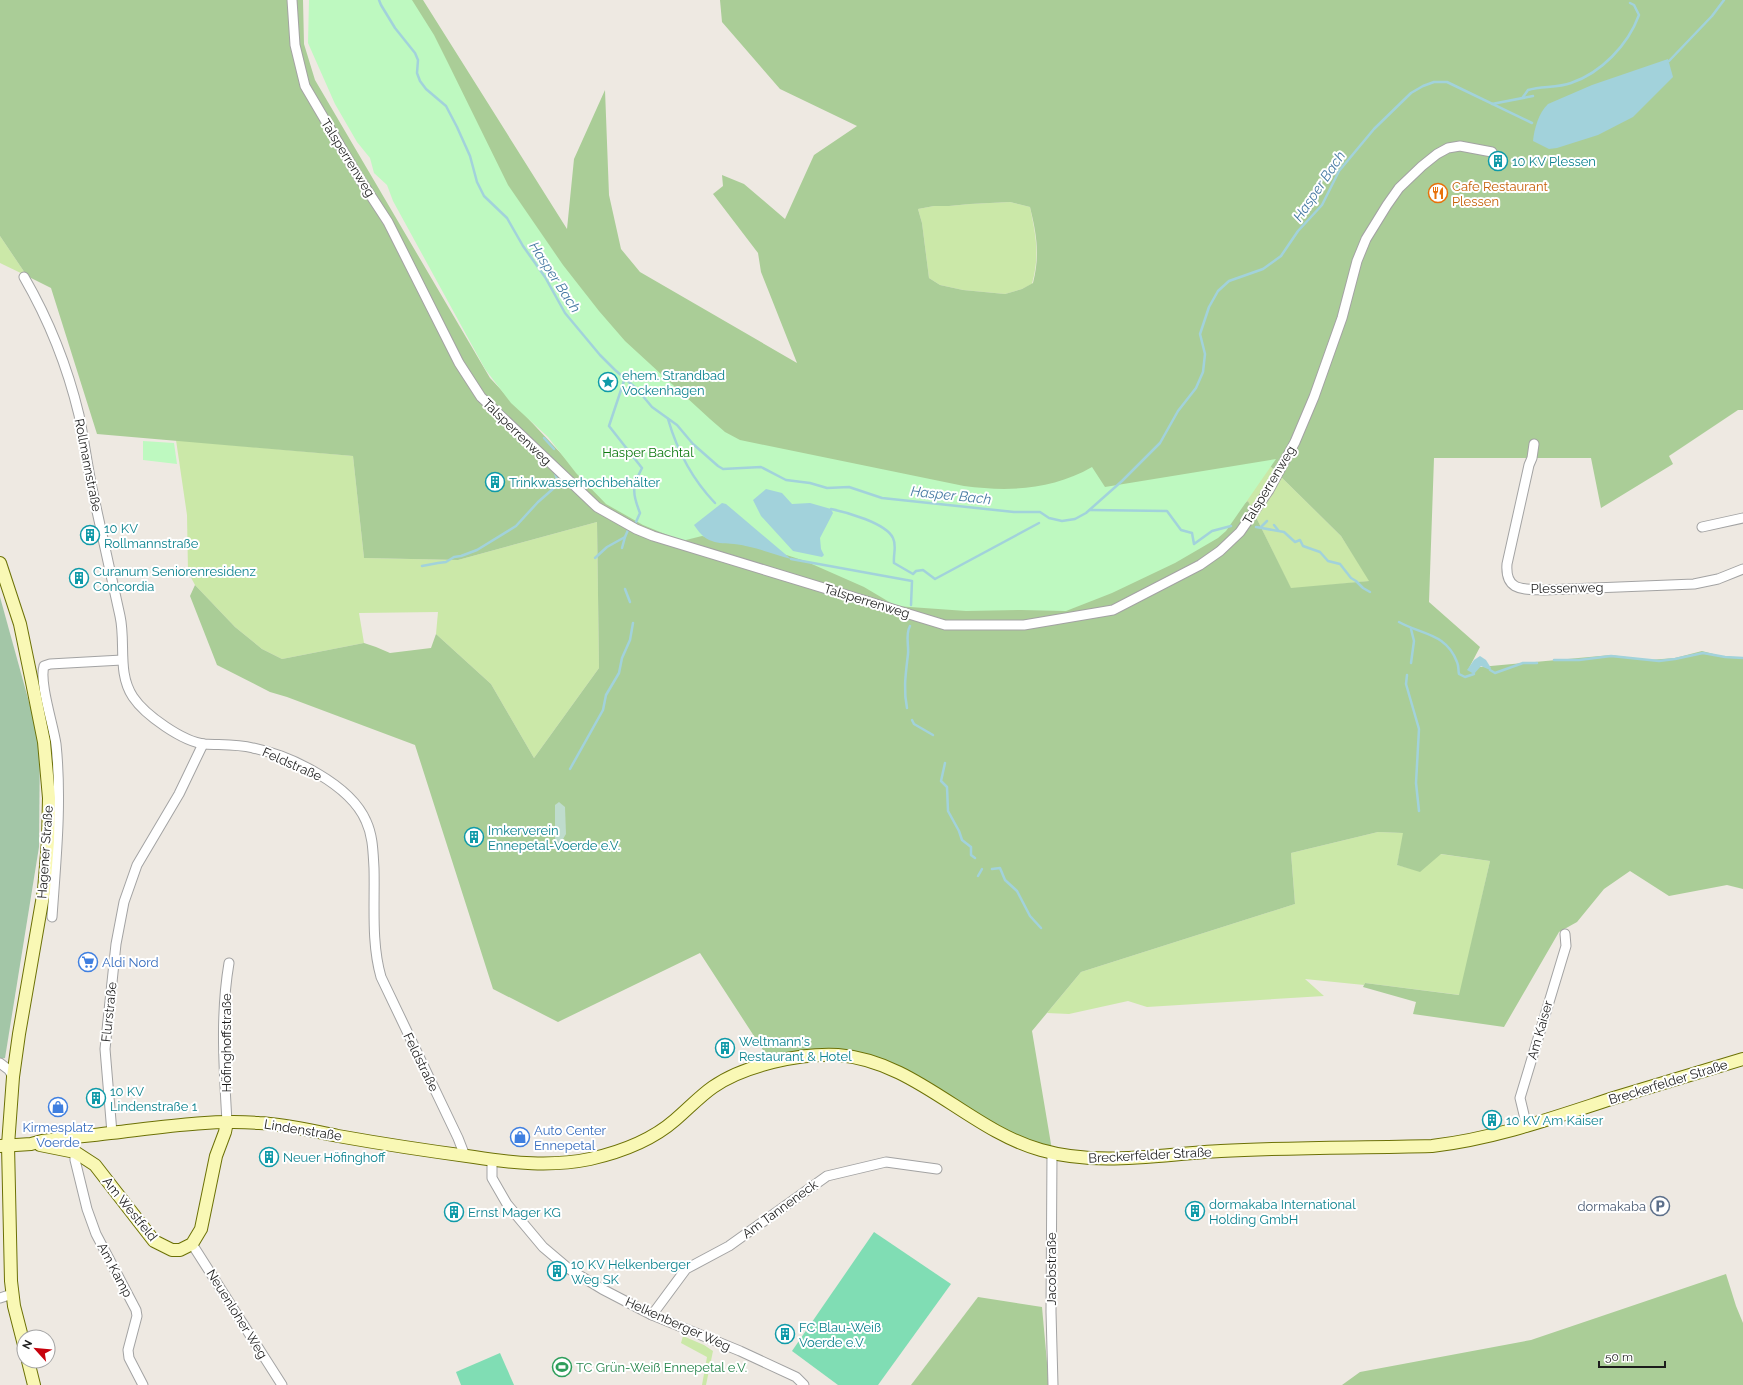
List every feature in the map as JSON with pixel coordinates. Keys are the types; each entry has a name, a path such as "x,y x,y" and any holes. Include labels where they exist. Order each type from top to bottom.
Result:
{"main road":[{"name":"Hagener Straße","path":"0,563 20,624 31,675 44,742 49,798 48,841 44,890 19,1034 4,1145 12,1294 19,1329"},
{"name":"Breckerfelder Straße","path":"524,1163 552,1164 582,1160 628,1148 660,1132 712,1087 728,1078 743,1071 774,1062 824,1055 847,1056 862,1059 898,1072 1015,1141 1030,1147 1073,1157 1108,1159 1223,1151 1432,1146 1463,1142 1527,1127 1618,1097 1743,1059"},
{"name":"Lindenstraße","path":"4,1145 31,1144 42,1141 81,1136 227,1122 272,1124 465,1156 524,1163"},
{"path":"192,1244 201,1229 216,1156 227,1122"},
{"path":"206,1124 216,1133 216,1156"},
{"path":"75,1152 81,1136"},
{"name":"Am Westfeld","path":"31,1144 75,1152 95,1165 154,1241 172,1250 180,1250 192,1244"},
{"path":"30,1369 34,1385"}],"street":[{"name":"Talsperrenweg","path":"292,0 296,45 305,86 350,163 388,222 459,364 481,397 554,468 597,507 653,536 945,625 1024,625 1113,610 1173,580 1220,551 1240,532 1270,490 1296,442 1314,397 1342,318 1357,261 1375,222 1387,204 1399,188 1422,166 1436,154 1448,148 1460,146 1492,152"},
{"name":"Rollmannstraße","path":"24,278 46,318 57,342 79,416 92,488 123,631 122,660"},
{"name":"Plessenweg","path":"1534,444 1507,564 1506,574 1512,584 1527,589 1544,590 1694,584 1718,579 1743,569"},
{"path":"1702,527 1743,518"},
{"name":"Feldstraße","path":"122,660 125,680 132,695 138,703 169,729 203,744 240,745 268,752 308,769 336,784 360,808 371,834 373,850 376,952 381,977 458,1138 465,1156"},
{"path":"52,917 60,803 59,775 54,728 42,672 44,666 50,664 122,660"},
{"name":"Flurstraße","path":"112,1133 105,1049 116,944 124,902 137,865 179,794 203,744"},
{"name":"Am Kaiser","path":"1527,1127 1520,1098 1566,946 1565,934"},
{"name":"Höfinghoffstraße","path":"227,1122 224,1023 226,982 229,963"},
{"path":"0,1063 13,1077"},
{"name":"Am Kamp","path":"75,1152 75,1160 87,1209 96,1234 136,1310 137,1316 128,1350 129,1358 143,1385"},
{"name":"Jacobstraße","path":"1052,1153 1051,1312 1053,1385"},
{"name":"Helkenberger Weg","path":"492,1160 492,1178 507,1204 543,1247 569,1269 597,1286 652,1315 740,1351 796,1377 804,1385"},
{"name":"Am Tanneneck","path":"652,1315 686,1269 729,1246 827,1176 886,1162 937,1169"},
{"name":"Neuenloher Weg","path":"192,1244 282,1385"},
{"path":"0,1298 12,1294"}],"green space":[{"path":"0,0 303,0 304,44 315,80 490,378 585,479 376,0 423,0 567,229 574,159 605,90 609,195 621,249 640,272 797,363 761,272 758,253 713,194 723,186 722,175 744,184 785,219 814,155 857,126 780,89 722,22 720,0 1743,0 1743,410 1738,410 1669,456 1673,464 1601,508 1591,458 1434,458 1429,602 1480,647 1469,668 1611,655 1649,660 1675,658 1702,651 1725,657 1743,657 1743,889 1727,885 1669,896 1630,871 1604,889 1577,922 1559,932 1504,1027 1413,1014 1416,1002 1363,987 1365,983 1459,995 1490,861 1441,854 1420,872 1397,865 1403,833 1378,832 1291,853 1295,904 1081,972 1032,1031 1052,1150 994,1126 863,1053 821,1048 767,1056 700,953 558,1022 493,989 415,745 270,692 217,665 190,596 195,585 235,627 262,649 282,659 364,643 390,653 431,648 436,634 491,684 534,758 599,668 597,522 458,560 364,558 353,456 97,434 51,288 27,276 0,236","holes":["1010,202 1030,207 1037,245 1033,283 1022,289 1005,294 963,290 940,285 929,278 922,223 918,209 934,206","1269,465 1341,536 1369,581 1291,588 1248,501 1105,591"]},
{"name":"Hasper Bachtal","path":"309,0 412,0 434,35 508,185 563,265 625,341 725,432 740,440 964,486 997,489 1014,489 1046,485 1077,475 1092,467 1105,487 1276,459 1226,531 1218,538 1175,563 1112,593 1066,611 966,611 896,606 864,587 805,561 777,552 702,536 682,541 643,525 606,504 576,473 548,437 511,403 485,369 393,201 387,185 374,173 370,158 357,142 335,104 308,43"},
{"path":"1010,202 1030,207 1036,246 1036,264 1032,284 1022,289 1005,294 963,290 940,285 929,278 922,223 918,209 934,206"},
{"path":"0,236 27,276 0,263"},
{"path":"176,440 353,456 364,558 458,560 597,522 599,668 534,758 491,684 436,634 438,612 359,613 364,643 282,659 262,649 235,627 195,585 188,572 187,515"},
{"path":"143,441 174,443 177,464 143,460"},
{"path":"1269,465 1341,536 1370,581 1291,589 1248,501 1105,591"},
{"path":"0,597 40,742 39,847 5,1058 0,1059"},
{"path":"559,802 565,807 566,834 560,844 557,844 555,838 555,805"},
{"path":"1378,832 1404,833 1397,865 1420,871 1440,854 1490,861 1460,995 1365,983 1364,985 1305,979 1324,996 1147,1007 1128,1001 1069,1014 1047,1013 1081,972 1295,904 1291,853"},
{"path":"874,1232 951,1284 878,1385 838,1385 792,1351"},
{"path":"1726,1274 1743,1323 1743,1385 1342,1385 1360,1372 1531,1340"},
{"path":"978,1297 1042,1307 1049,1385 911,1385"},
{"path":"683,1336 704,1345 713,1351 706,1385 702,1385 707,1357 681,1343"},
{"path":"500,1353 514,1385 461,1385 456,1372"}],"water":[{"path":"1668,59 1673,77 1633,117 1598,135 1557,148 1549,149 1533,141 1534,131 1542,111 1548,104 1592,85"},
{"path":"766,489 782,493 792,504 810,503 831,509 833,513 820,538 821,549 824,555 822,557 793,551 761,516 753,500"},
{"path":"722,503 726,504 791,559 748,546 715,542 704,537 694,525"},
{"path":"1480,656 1486,660 1491,668 1490,670 1481,666 1474,674 1467,670 1474,660"}],"waterway":[{"name":"Hasper Bach","path":"379,0 395,28 415,53 418,60 417,73 420,81 426,89 446,106 470,156 477,182 484,196 507,218 523,246 545,277 565,313 600,355 637,389 652,407 677,425 693,444 718,466 723,469 761,467 786,480 810,483 827,488 849,487 882,498 1014,512 1040,512 1049,518 1062,521 1075,519 1086,513 1122,481 1160,443 1178,411 1196,388 1203,372 1205,354 1200,334 1209,307 1218,291 1229,281 1263,269 1281,256 1298,231 1322,205 1339,171 1374,129 1411,93 1434,82 1447,82 1532,123"},
{"name":"Hasper Bach","path":"1669,61 1712,16 1724,0"},
{"path":"1523,97 1528,90 1571,83 1603,65 1621,47 1639,15 1634,5 1630,3"},
{"path":"1492,104 1533,96"},
{"path":"625,378 609,426 642,468 636,480 634,490 634,495 640,513 636,522"},
{"path":"668,419 676,442 687,464 700,485 715,503"},
{"path":"544,438 554,449"},
{"path":"422,566 446,562 454,557 477,550 516,526 538,502 554,488 557,479 555,473"},
{"path":"831,509 865,519 882,528 893,538 895,547 894,563 913,574 916,571 923,570 935,579 1039,523"},
{"path":"1090,510 1167,511 1181,530 1192,533 1194,544 1212,531 1231,526"},
{"path":"1261,527 1267,521"},
{"path":"1274,525 1278,530"},
{"path":"1256,527 1284,532 1295,542 1300,540 1303,546 1320,552 1328,561 1340,564 1351,578 1370,592"},
{"path":"595,558 607,547 625,537 628,530"},
{"path":"622,548 625,537"},
{"path":"791,559 912,581 911,605"},
{"path":"625,589 630,602"},
{"path":"1399,622 1440,640 1447,645 1452,652 1458,665 1459,674 1465,677 1474,674"},
{"path":"570,769 603,710 606,695 619,673 622,658 630,640 633,623"},
{"path":"907,708 905,681 908,654 907,636 910,626"},
{"path":"1411,629 1414,641 1411,663"},
{"path":"1554,660 1579,660 1611,656 1659,661 1703,653 1725,657 1743,658"},
{"path":"1490,670 1495,673 1523,663 1537,663"},
{"path":"1407,675 1406,684 1419,729 1416,783 1419,811"},
{"path":"912,720 914,724 933,735"},
{"path":"945,763 941,781 947,787 948,811 959,831 962,840 971,847 971,855 975,858"},
{"path":"992,869 1000,868 1005,880 1017,891 1030,916 1041,928"},
{"path":"978,876 982,869"}],"place":[{"name":"10 KV Plessen","path":"1498,161"},
{"name":"Cafe Restaurant Plessen","path":"1438,193"},
{"name":"ehem. Strandbad Vockenhagen","path":"608,382"},
{"name":"Trinkwasserhochbehälter","path":"495,482"},
{"name":"10 KV Rollmannstraße","path":"90,535"},
{"name":"Curanum Seniorenresidenz Concordia","path":"79,578"},
{"name":"Imkerverein Ennepetal-Voerde e.V.","path":"474,837"},
{"name":"Aldi Nord","path":"88,962"},
{"name":"Weltmann's Restaurant & Hotel","path":"725,1048"},
{"name":"10 KV Lindenstraße 1","path":"96,1098"},
{"name":"Kirmesplatz Voerde","path":"58,1107"},
{"name":"10 KV Am Kaiser","path":"1492,1120"},
{"name":"Auto Center Ennepetal","path":"520,1137"},
{"name":"Neuer Höfinghoff","path":"269,1157"},
{"name":"dormakaba","path":"1660,1206"},
{"name":"dormakaba International Holding GmbH","path":"1195,1211"},
{"name":"Ernst Mager KG","path":"454,1212"},
{"name":"10 KV Helkenberger Weg SK","path":"557,1271"},
{"name":"FC Blau-Weiß Voerde e.V.","path":"785,1334"},
{"name":"TC Grün-Weiß Ennepetal e.V.","path":"562,1367"}]}
